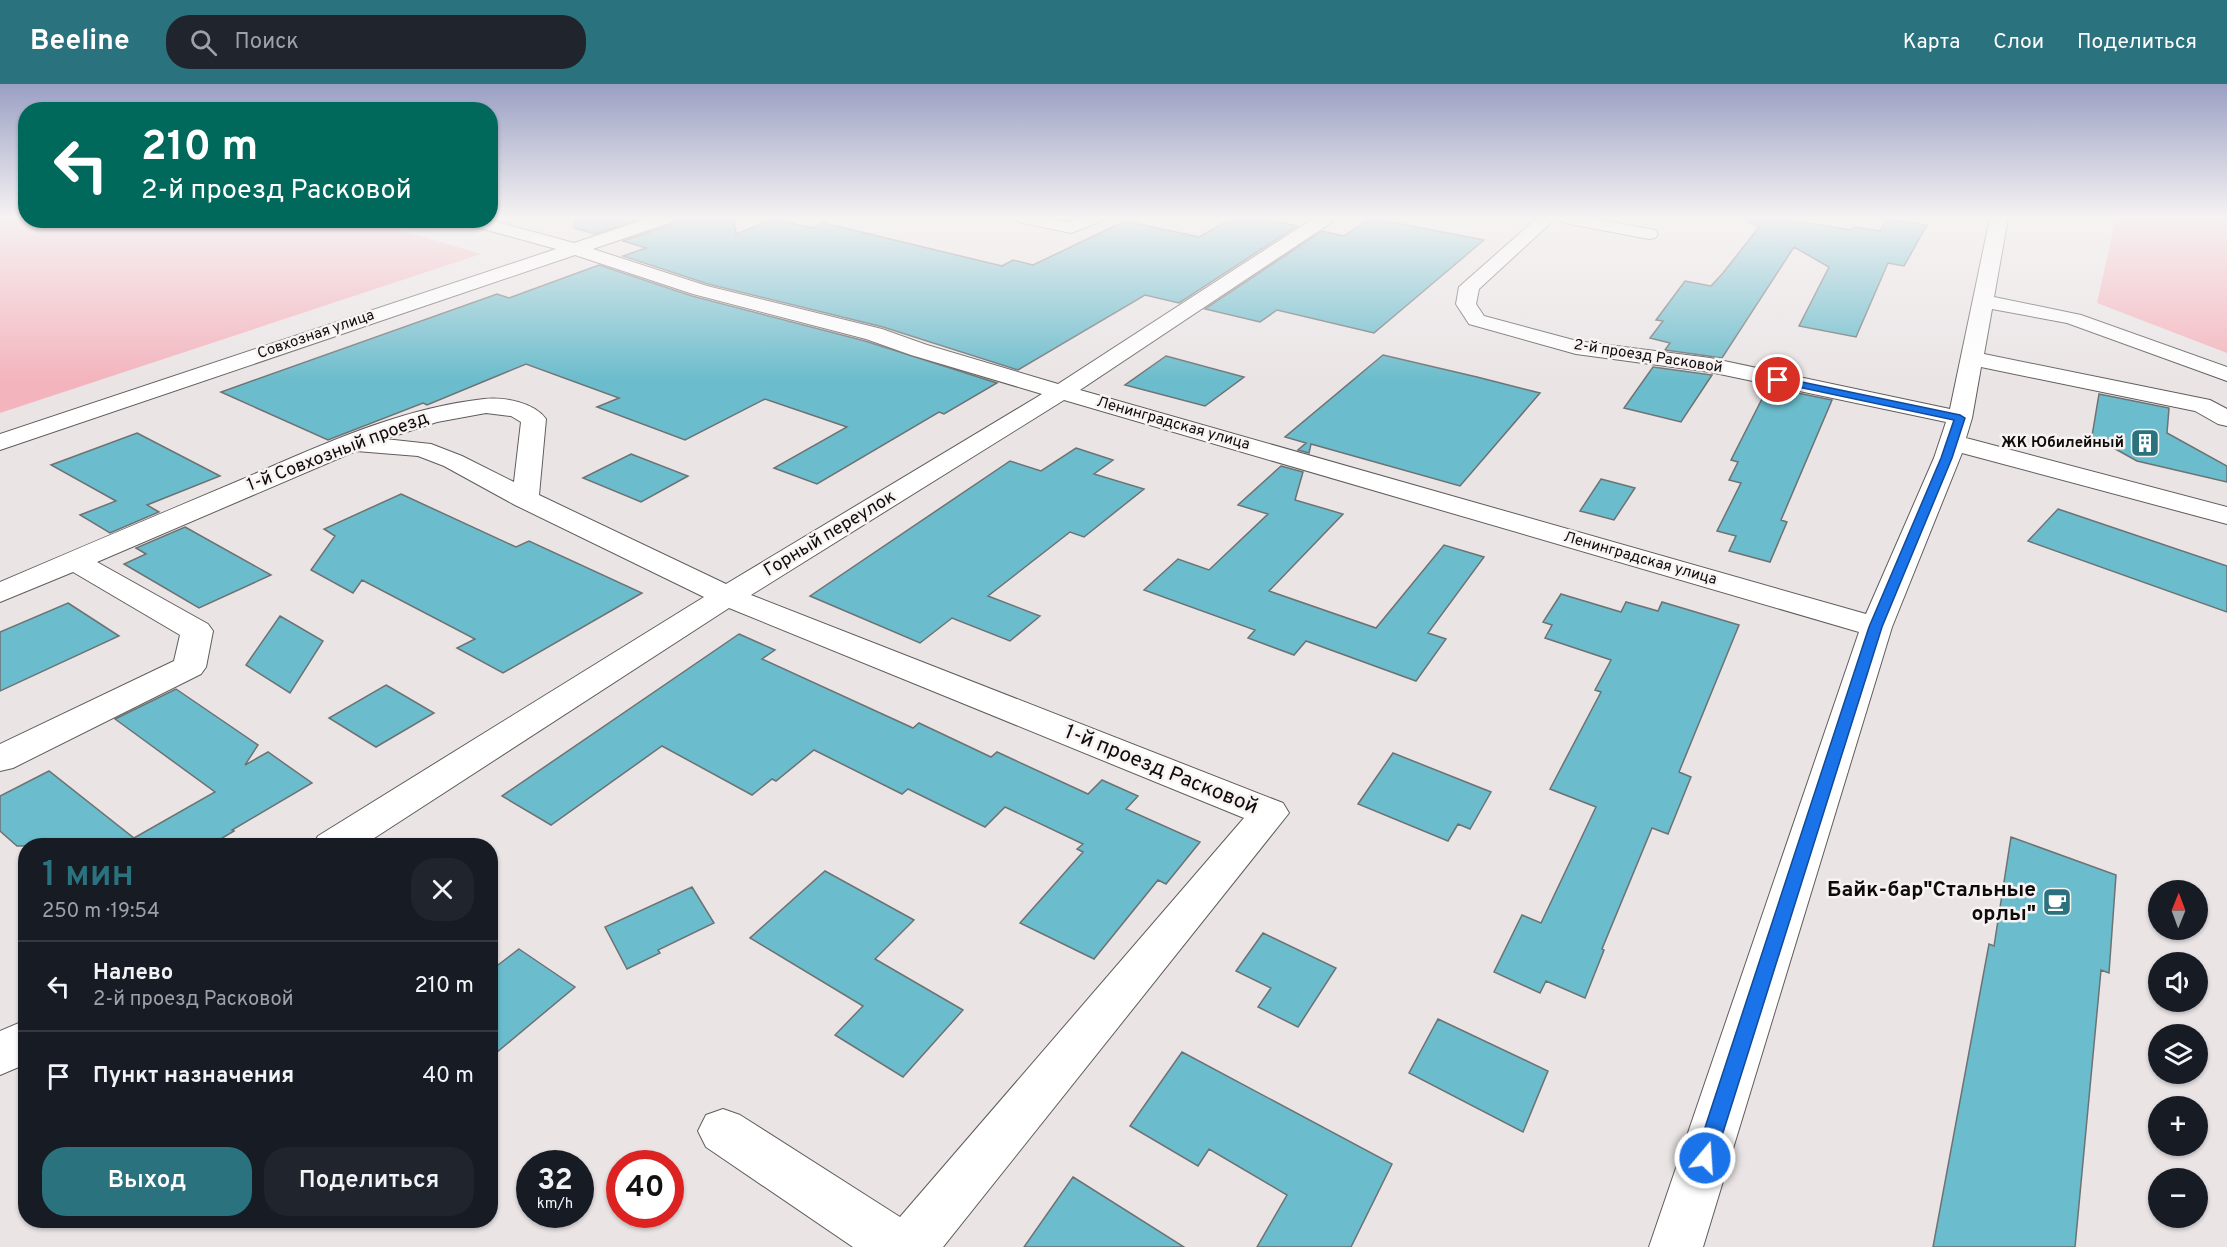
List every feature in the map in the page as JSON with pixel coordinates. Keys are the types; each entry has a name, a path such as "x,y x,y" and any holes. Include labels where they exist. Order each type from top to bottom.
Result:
{"street":[{"name":"Совхозная улица","path":"0,442 501,272"},
{"name":"Ленинградская улица","path":"646,272 700,290 874,334 919,350 1061,392 1876,627"},
{"name":"Горный переулок","path":"345,838 727,597 1061,392 1243,272"},
{"name":"2-й проезд Расковой","path":"1486,272 1469,287 1466,304 1476,320 1576,347 1710,365 1955,430 2227,516"},
{"path":"1677,1247 1876,627 1955,430 1973,359 1989,272"},
{"path":"1983,301 2070,318 2131,337 2201,366 2227,374"},
{"path":"1973,359 2202,405 2227,419"},
{"name":"1-й Совхозный проезд","path":"0,593 347,445 433,416 486,406 517,409 534,419 525,499"},
{"path":"347,445 381,445 422,449 453,461 525,499 727,597"},
{"path":"0,759 189,667 197,631 74,561"},
{"name":"1-й проезд Расковой","path":"727,597 1270,813 909,1247"},
{"path":"0,1055 18,1044"},
{"path":"723,1131 899,1247"}],"shaded area":[{"path":"0,272 426,272 0,413"},
{"path":"2104,272 2227,272 2227,353 2097,303"}],"building":[{"path":"579,272 621,272 692,296 865,341 997,383 944,414 939,412 817,484 774,468 847,427 765,399 685,440 597,407 619,398 526,364 427,405 423,403 328,440 221,392 497,294 509,298"},
{"path":"672,272 1226,272 1179,303 1145,295 1018,370 883,327 708,284"},
{"path":"1260,272 1446,272 1374,333 1277,310 1260,322 1205,309"},
{"path":"1778,272 1722,358 1665,350 1670,343 1650,338 1663,321 1656,320 1685,281 1711,286 1723,273"},
{"path":"1826,272 1884,272 1856,337 1799,326"},
{"path":"1383,355 1540,393 1460,486 1311,444 1309,453 1298,450 1306,443 1285,437"},
{"path":"1166,356 1244,377 1205,406 1125,385"},
{"path":"1653,367 1712,375 1681,422 1624,408"},
{"path":"1768,387 1832,400 1781,520 1787,522 1770,562 1729,551 1736,536 1717,531 1741,483 1729,480 1738,462 1731,460"},
{"name":"ЖК Юбилейный","path":"2099,394 2169,408 2167,433 2227,466 2227,482 2137,461 2092,436"},
{"path":"137,433 220,476 147,505 159,512 110,533 80,515 116,501 51,465"},
{"path":"1076,448 1113,460 1094,474 1144,489 1084,537 1070,532 988,596 1040,616 1010,641 952,618 920,643 810,596 1010,461 1041,471"},
{"path":"631,454 688,476 641,502 583,478"},
{"path":"1281,466 1303,472 1295,500 1343,514 1269,591 1376,628 1444,545 1484,557 1428,633 1446,639 1416,681 1306,641 1294,655 1248,638 1255,630 1144,590 1178,559 1209,570 1268,514 1238,505"},
{"path":"1601,479 1635,488 1614,520 1580,511"},
{"path":"401,494 516,547 529,541 642,593 503,673 457,648 475,639 362,580 353,593 311,570 335,536 324,529"},
{"path":"2058,509 2227,566 2227,612 2028,541"},
{"path":"185,527 271,575 199,608 124,564 146,554 136,548"},
{"path":"1561,594 1621,612 1626,602 1658,611 1662,602 1739,625 1679,772 1691,777 1668,834 1652,828 1602,949 1604,950 1585,998 1546,981 1540,993 1494,972 1522,915 1541,923 1596,807 1550,789 1601,692 1595,690 1611,660 1545,638 1552,625 1543,622"},
{"path":"68,603 119,636 0,691 0,632"},
{"path":"280,616 323,641 290,693 246,665"},
{"path":"739,634 775,650 762,659 913,728 919,723 991,757 997,752 1088,794 1102,780 1138,796 1126,809 1200,842 1166,884 1158,880 1094,959 1020,923 1083,852 1077,849 1083,844 1005,807 985,827 908,789 902,794 814,750 776,781 772,779 752,795 662,746 551,825 502,796"},
{"path":"386,685 434,713 376,747 329,718"},
{"path":"176,689 258,745 245,765 268,752 312,783 222,838 134,838 215,792 115,719"},
{"path":"1393,753 1491,792 1470,829 1458,824 1448,841 1358,804"},
{"path":"49,771 134,838 18,838 17,846 0,831 0,796"},
{"path":"2011,837 2116,875 2109,973 2101,970 2075,1247 1933,1247 1989,944 1994,946"},
{"path":"825,871 914,920 875,959 963,1010 903,1077 835,1035 863,1006 750,938"},
{"path":"692,887 714,923 658,950 660,953 627,969 605,927"},
{"path":"1263,933 1336,968 1298,1027 1258,1007 1271,988 1236,971"},
{"path":"519,949 575,987 498,1051 498,965"},
{"path":"1438,1019 1548,1071 1523,1132 1409,1073"},
{"path":"1182,1052 1392,1164 1351,1247 1257,1247 1287,1195 1209,1149 1198,1166 1130,1126"},
{"path":"1073,1177 1184,1247 1024,1247"}],"place":[{"name":"ЖК Юбилейный","path":"2145,443"},
{"name":"Байк-бар\"Стальные орлы\"","path":"2057,902"}],"route":[{"path":"1705,1158 1876,627 1947,458 1960,418 1778,380"}]}
